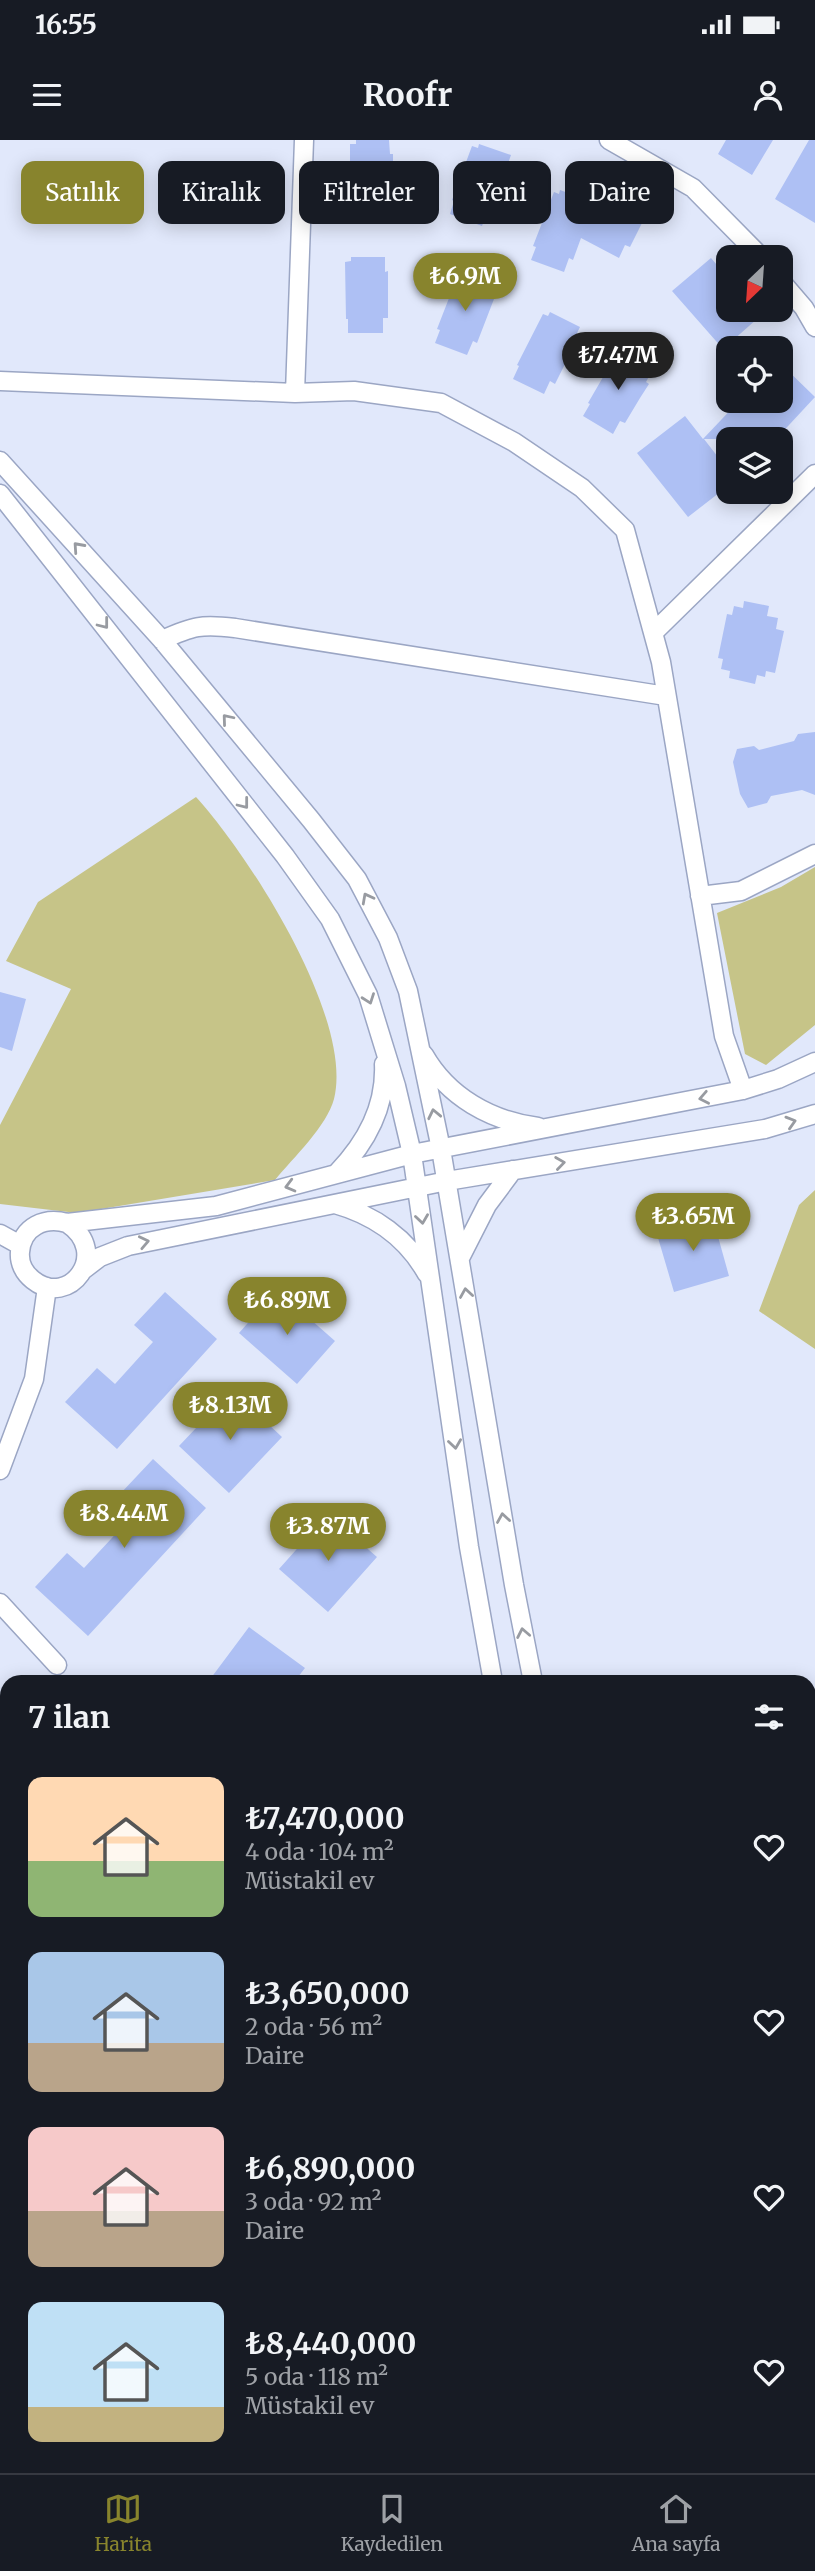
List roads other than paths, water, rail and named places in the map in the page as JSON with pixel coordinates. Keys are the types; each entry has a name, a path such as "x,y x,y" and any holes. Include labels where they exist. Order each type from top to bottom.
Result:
{"street":[{"path":"295,393 304,140"},
{"path":"609,140 693,188 749,245"},
{"path":"793,295 815,327"},
{"path":"0,380 295,393 354,391 440,404 525,450 582,488 625,530 653,633 724,1036 743,1090"},
{"path":"0,461 162,640 357,879 388,938 408,991 441,1149 532,1675"},
{"path":"653,633 815,474"},
{"path":"0,494 277,845 330,919 368,995 412,1154 418,1186 469,1547 492,1675"},
{"path":"162,640 187,628 205,625 235,628 666,696"},
{"path":"700,896 741,891 815,854"},
{"path":"335,1174 358,1149 374,1120 385,1072 382,1040"},
{"path":"419,1047 450,1088 478,1109 509,1122 559,1127"},
{"path":"67,1223 216,1206 412,1154 743,1090 778,1079 815,1062"},
{"path":"83,1270 100,1257 128,1246 418,1186 765,1129 815,1114"},
{"path":"460,1258 487,1205 513,1170"},
{"path":"332,1203 368,1216 385,1226 412,1251 431,1282"},
{"path":"44,1221 67,1223 84,1239 87,1260 83,1270 77,1279 68,1285 47,1287 36,1284 22,1268 19,1256 25,1234 44,1221"},
{"path":"0,1234 20,1245"},
{"path":"0,1470 34,1379 47,1287"},
{"path":"0,1603 57,1665"}]}
